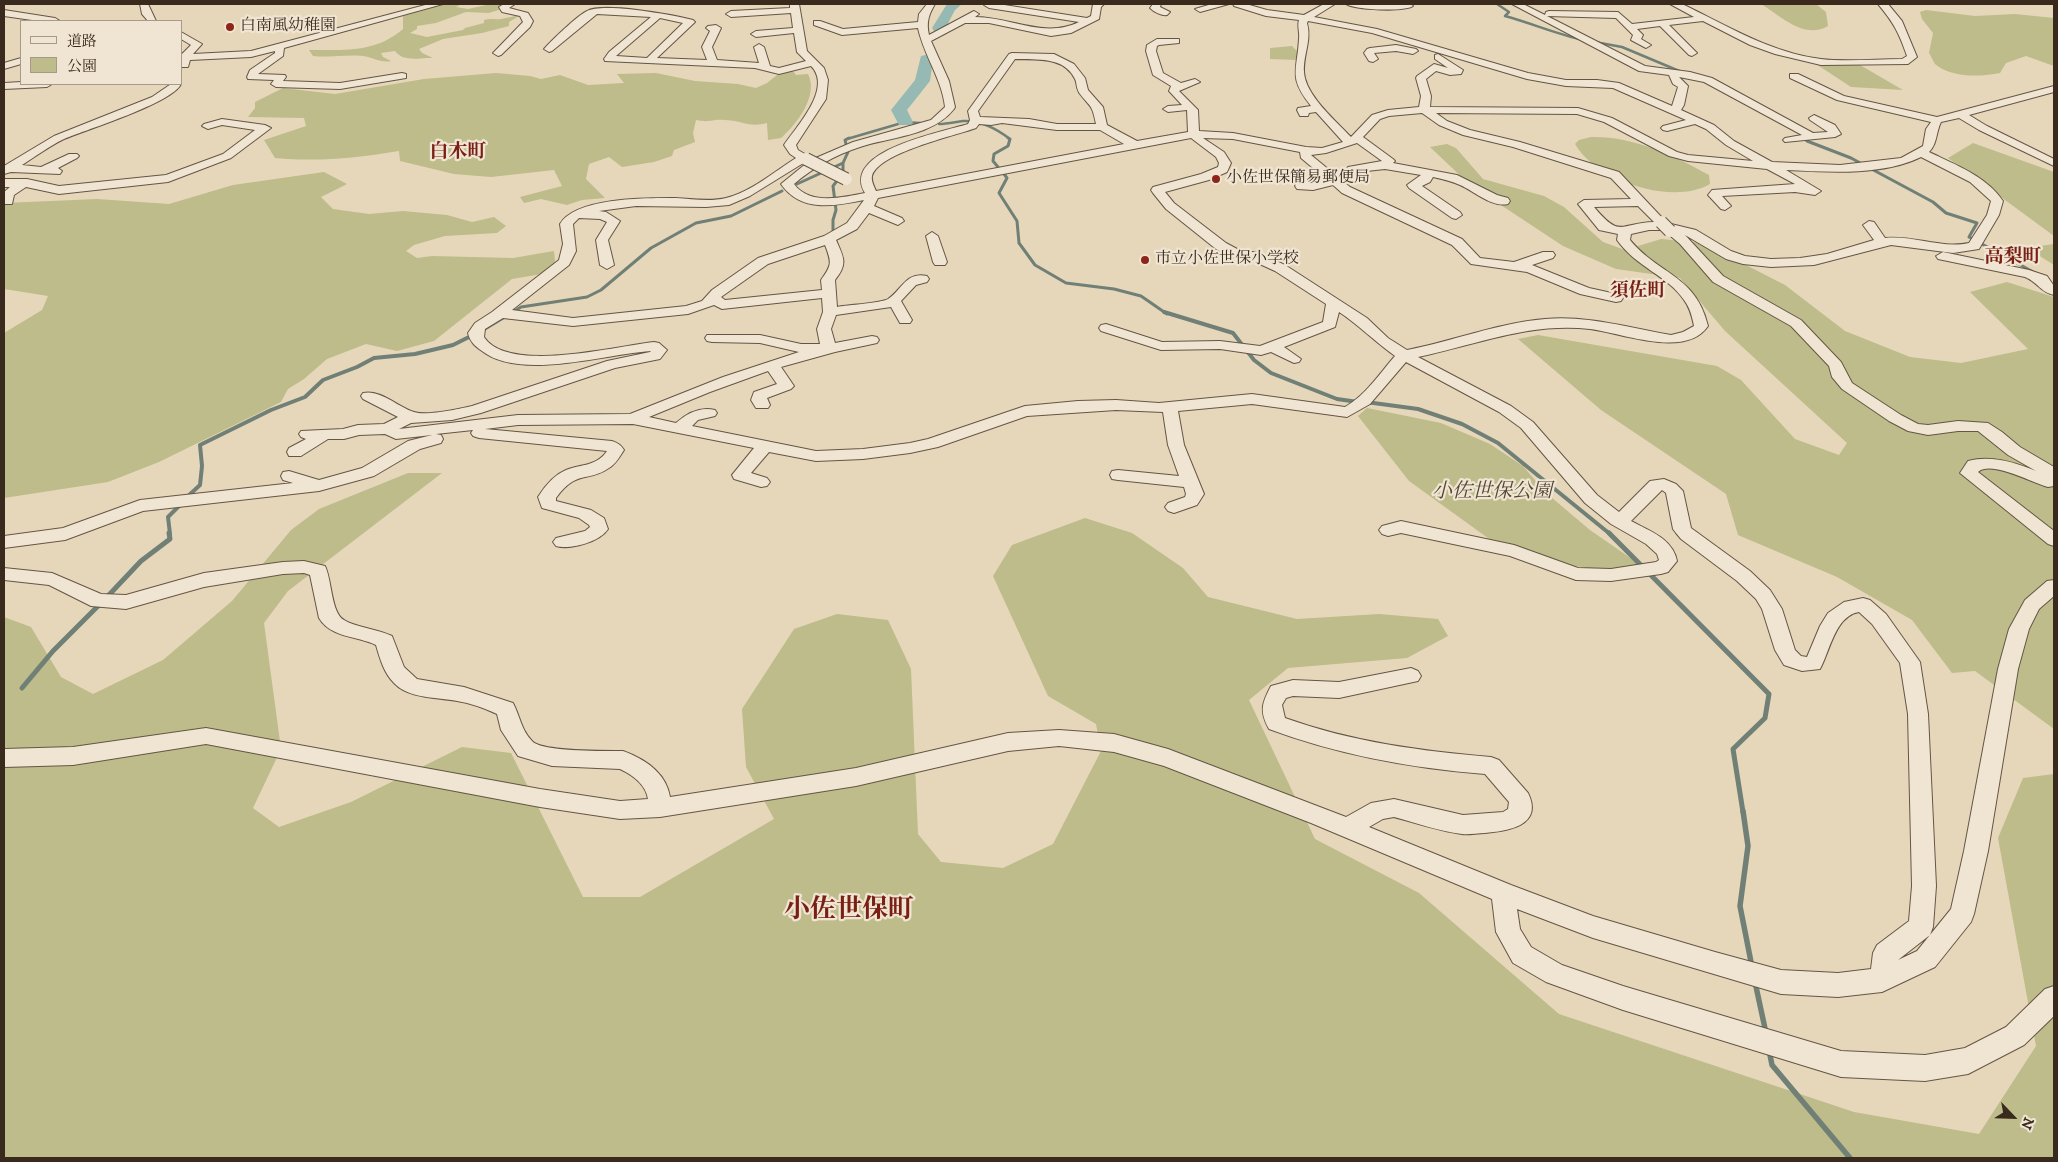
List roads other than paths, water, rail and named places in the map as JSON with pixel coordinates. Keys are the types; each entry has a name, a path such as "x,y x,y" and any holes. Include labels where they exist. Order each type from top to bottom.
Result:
{"street":[{"path":"144,4 151,20"},
{"path":"183,59 251,54 438,4"},
{"path":"498,53 527,25 528,21 524,18 525,15 505,10 504,7 511,4"},
{"path":"654,4 650,12 612,54 610,59 765,67 785,70 812,64"},
{"path":"931,4 926,9 921,25 927,47 943,74 948,90 950,108 935,122 826,155 787,184 791,192 801,198 836,201 1194,134 1233,136 1306,150 1322,151 1354,140 1376,117 1388,113 1424,110 1550,109 1588,114 1608,120 1673,154 1706,161 1840,169 1904,161 1921,153 1928,147 1932,129 1937,120"},
{"path":"963,20 989,20 1010,27 1044,32 1068,31 1096,17 1096,6 1099,4"},
{"path":"1157,4 1155,8 1164,13"},
{"path":"1205,9 1224,4"},
{"path":"1237,4 1285,17 1362,28 1403,38 1434,51 1527,76 1566,83 1607,83 1716,130 1742,151 1815,191 1796,188 1716,193 1714,195 1725,206"},
{"path":"1246,4 1282,13 1285,17"},
{"path":"1331,4 1302,22 1305,33 1299,74 1305,90 1327,118 1354,140 1390,161 1385,165"},
{"path":"1351,4 1408,6"},
{"path":"1517,4 1643,69 1703,78 1807,133 1810,137"},
{"path":"1675,4 1753,43 1800,58 1821,62 1904,62 1912,57 1904,34 1891,11 1883,4"},
{"path":"926,40 991,5 1062,13 1089,21"},
{"path":"731,14 795,7 802,52 820,70 823,80 821,99 790,145 794,152 805,159 846,179 873,195"},
{"path":"1010,27 1035,9"},
{"path":"549,49 590,13 605,11 650,12 690,22 661,48 651,60"},
{"path":"4,13 48,20"},
{"path":"1549,14 1618,15 1638,35 1636,40 1646,45"},
{"path":"1631,27 1705,18"},
{"path":"32,20 42,19"},
{"path":"4,24 20,21"},
{"path":"817,23 842,32 921,25"},
{"path":"1663,24 1692,53"},
{"path":"711,28 716,28 707,47 713,64"},
{"path":"756,34 798,30"},
{"path":"182,36 197,44 183,59"},
{"path":"1176,41 1157,42 1152,45 1151,51 1158,75 1177,85 1174,91 1193,110 1194,134 1205,146 1224,158 1225,163 1223,169 1157,190 1160,195 1221,246 1236,254 1254,256 1280,268 1362,321 1383,341 1404,355 1505,409 1527,425 1590,499 1616,520 1652,540 1666,551 1668,561 1661,568 1611,576 1576,574 1514,551 1401,527 1388,530"},
{"path":"278,47 280,54 258,69 252,77 282,77 276,84 324,86 358,84 402,76"},
{"path":"759,47 765,67"},
{"path":"1373,59 1369,54 1370,51 1375,50 1396,48 1434,51 1458,70 1457,72 1450,72 1434,67 1420,78 1426,96 1424,110"},
{"path":"975,121 972,111 1010,52 1054,57 1070,66 1080,78 1083,91 1098,107 1102,127"},
{"path":"4,66 20,61"},
{"path":"1157,69 1150,72 1151,77 1162,86"},
{"path":"1673,74 1677,82 1683,86 1679,105 1674,112"},
{"path":"1794,76 1841,98 1937,120 2054,89"},
{"path":"1175,88 1194,82"},
{"path":"4,86 26,85"},
{"path":"6,170 58,138 156,98 174,88 176,85"},
{"path":"1743,98 1760,96"},
{"path":"1168,109 1190,107"},
{"path":"1588,114 1602,108"},
{"path":"1302,110 1327,118 1310,121 1302,110"},
{"path":"1424,110 1443,123 1467,133 1516,144 1616,175 1666,227 1685,241 1718,279 1796,323 1836,365 1840,377 1847,386 1895,418 1914,428 1928,430 1958,426 1982,426 1996,435 2014,451 2049,471 2054,478 2048,482 2019,470 1989,462 1974,465 1968,473 2054,540"},
{"path":"1958,113 1983,128 2054,163"},
{"path":"1789,140 1835,134 1831,127 1814,118"},
{"path":"873,195 867,186 866,179 867,173 875,163 927,139 964,130 975,121 991,122 1002,120 1057,127 1102,127 1133,144"},
{"path":"1667,128 1696,121"},
{"path":"4,183 23,183 59,190 168,178 227,156 265,128 222,122 208,126"},
{"path":"1742,151 1754,148"},
{"path":"1306,150 1305,156 1346,190 1457,242 1476,261 1530,268 1585,290 1616,298"},
{"path":"1640,202 1584,204 1604,227 1624,232 1634,228 1650,226 1681,230 1691,233 1732,256 1763,262 1788,263 1817,260 1882,242 1893,241 1949,249 1962,249 1974,246 1993,214 1997,201 1993,194 1982,186 1921,153"},
{"path":"1527,160 1553,155"},
{"path":"43,170 73,156"},
{"path":"388,429 396,421 452,415 475,410 612,364 655,356 660,350 654,346 584,357 541,360 509,357 486,349 477,340 475,334 477,329 500,313 518,296 561,266 569,251 565,228 568,220 574,216 597,208 633,203 702,203 729,200 805,159"},
{"path":"1352,170 1385,165 1414,172 1425,173 1429,171 1462,182 1494,200 1504,201"},
{"path":"6,170 56,171"},
{"path":"1425,173 1458,193"},
{"path":"1425,173 1426,179 1413,185 1456,215"},
{"path":"1301,186 1313,186 1334,181"},
{"path":"8,201 7,198 10,193 23,183"},
{"path":"500,313 573,322 688,310 707,304 739,276 763,261 829,239 852,226 867,208 873,195"},
{"path":"867,208 898,220"},
{"path":"574,216 602,215 614,221 602,240 607,265"},
{"path":"1868,225 1882,242"},
{"path":"4,542 65,534 140,506 319,486 368,472 414,445 427,440 518,420 633,419 816,456 863,454 932,443 1025,411 1078,406 1170,408 1252,400 1347,412 1376,391 1404,355 1424,352 1479,336 1544,323 1563,322 1671,339 1696,333 1701,326 1700,313 1692,297 1627,247 1623,240 1624,232"},
{"path":"932,236 940,262"},
{"path":"829,239 837,258 837,269 828,280 830,312 824,329 829,349"},
{"path":"1923,245 1928,251 1950,258 2029,274 2042,279 2046,287 2054,291"},
{"path":"1518,265 1548,255"},
{"path":"830,312 869,307 894,301 911,282 922,278"},
{"path":"713,298 722,305 748,300 768,301 829,293"},
{"path":"894,301 905,320"},
{"path":"1106,328 1161,346 1207,345 1261,352 1330,324 1332,303"},
{"path":"712,338 760,339 802,348 829,349"},
{"path":"633,419 674,400 772,366 829,349 872,340"},
{"path":"1273,347 1294,360"},
{"path":"762,405 759,400 760,395 786,386 772,366"},
{"path":"369,396 414,418"},
{"path":"1170,408 1176,445 1195,494 1190,501 1174,507"},
{"path":"679,429 692,417 709,413"},
{"path":"307,434 344,434 358,430 388,429 396,434 481,429 612,446 616,450 610,461 595,469 575,474 561,482 547,497 548,504 585,514 598,522 598,529 591,536 562,542"},
{"path":"295,452 325,434"},
{"path":"761,482 740,475 765,446"},
{"path":"1118,475 1189,482"},
{"path":"289,476 319,486"},
{"path":"561,482 594,477"},
{"path":"1616,520 1623,519 1629,514 1656,485 1662,484 1670,487 1674,491 1682,529 1687,535 1765,596 1776,614 1784,646 1790,659 1801,665 1813,664 1822,648 1825,632 1841,610 1851,606 1863,605 1879,619 1910,662 1918,714 1924,886 1921,927 1886,953 1882,980"},
{"path":"4,574 52,579 98,601 126,602 204,580 283,568 304,567 318,571 329,618 338,626 372,635 385,641 388,656 395,670 406,683 422,689 457,693 488,700 506,709 512,730 526,750 552,757 623,760 637,767 657,786 660,808"},
{"path":"4,758 73,756 206,736 540,798 620,810 660,808 856,777 1008,742 1058,738 1114,743 1168,758 1346,828 1503,893 1593,927 1781,982 1838,985 1882,980 1926,960 1962,914 1978,841 2008,669 2019,630 2032,605 2054,586"},
{"path":"1346,828 1379,810 1394,808 1463,825 1507,821 1519,814 1520,800 1491,766 1414,759 1300,732 1276,722 1272,705 1278,692 1293,688 1339,690 1411,676"},
{"path":"1503,893 1508,932 1522,955 1555,974 1623,998 1841,1064 1925,1068 1968,1061 2015,1036 2054,998"}],"waterway":[{"path":"939,28 950,8 955,4"},
{"path":"1497,4 1509,12 1505,16 1583,40"},
{"path":"1595,42 1622,47 1684,73"},
{"path":"905,122 899,110 922,81 926,59"},
{"path":"939,124 963,121 976,122 994,129 1010,139"},
{"path":"847,139 905,122 920,123"},
{"path":"1803,137 1807,141 1851,158 1933,202 1946,213 1977,223 1969,237 2037,274"},
{"path":"843,163 848,152 845,140 847,139"},
{"path":"998,167 993,161 994,154 1008,146 1010,139"},
{"path":"797,184 843,163"},
{"path":"833,232 833,220 836,210 833,186 843,173 843,163"},
{"path":"1004,174 1007,178 999,193 1017,221 1019,243 1035,265 1066,283 1114,289 1141,296 1164,312"},
{"path":"510,314 521,307 587,297 601,290 651,248 696,223 731,216 782,191"},
{"path":"484,329 512,312"},
{"path":"1164,312 1233,333 1254,360 1271,373 1337,399 1358,402"},
{"path":"186,498 200,485 202,466 200,445 271,410 305,397 323,380 357,367 374,358 415,354 453,345 473,335"},
{"path":"1366,402 1418,409 1462,424 1498,443 1610,534"},
{"path":"170,534 168,517 181,504"},
{"path":"107,597 141,561 170,539 169,533"},
{"path":"1610,534 1769,694 1765,718 1733,749 1743,812"},
{"path":"22,688 53,651 101,603"},
{"path":"1743,811 1748,846 1740,906 1752,967"},
{"path":"1755,982 1766,1033"},
{"path":"1769,1050 1772,1065 1850,1158"}],"place":[{"name":"白南風幼稚園","path":"230,27"},
{"name":"小佐世保簡易郵便局","path":"1216,179"},
{"name":"市立小佐世保小学校","path":"1145,260"}],"district":[{"name":"白木町","path":"458,153"},
{"name":"高梨町","path":"2013,258"},
{"name":"須佐町","path":"1638,292"},
{"name":"小佐世保町","path":"849,912"}],"park label":[{"name":"小佐世保公園","path":"1492,493"}]}
